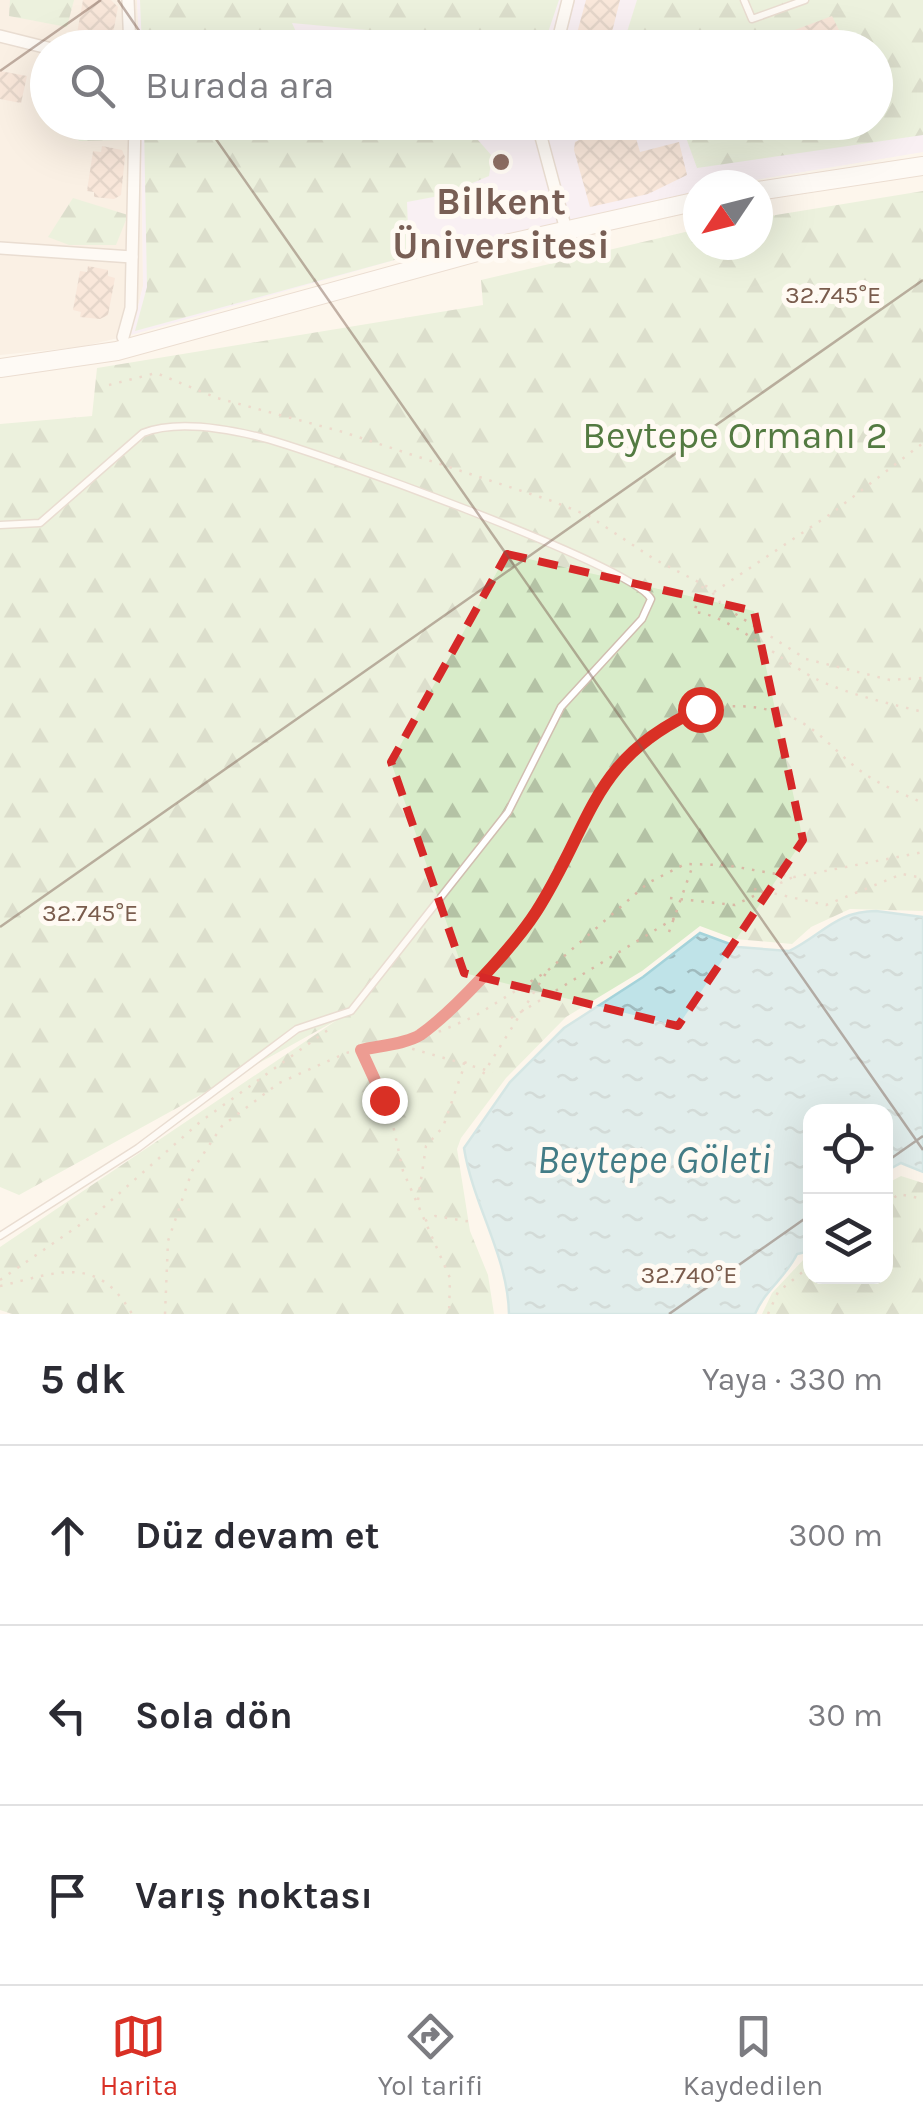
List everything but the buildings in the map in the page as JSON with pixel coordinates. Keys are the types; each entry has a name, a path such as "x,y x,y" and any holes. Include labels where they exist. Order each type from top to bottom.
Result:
{"main road":[{"path":"773,189 923,166"},
{"path":"0,368 118,351 566,230 683,204"}],"street":[{"path":"128,0 129,30"},
{"path":"560,30 568,0"},
{"path":"0,36 30,44"},
{"path":"123,337 131,308 135,140"},
{"path":"543,140 566,230"},
{"path":"0,248 132,257"}],"lane":[{"path":"744,0 752,19 805,0"},
{"path":"0,525 21,527 49,517 143,433 159,427 200,428 256,436 415,492 602,565 648,592 650,607 561,707 508,812 351,1011 297,1029 138,1148 0,1236"}],"path":[{"path":"109,384 156,373 217,398 344,432 534,495 589,516 704,584 723,606 806,658 890,680 923,678"},
{"path":"713,593 832,513 923,443"},
{"path":"704,584 694,612 719,620 816,679 861,697 923,712"},
{"path":"418,1037 505,952 535,914 592,803 623,757 674,720 700,709 718,707 752,706 784,714 810,726 864,774 923,803"},
{"path":"670,898 736,905 794,876 923,852"},
{"path":"165,1314 164,1271 174,1216 192,1171 222,1126 279,1083 361,1050 418,1037 475,1016 546,972 648,884 694,864 794,876"},
{"path":"669,932 694,864"},
{"path":"754,889 826,905 902,874 923,878"},
{"path":"510,1018 675,918"},
{"path":"484,1072 546,972"},
{"path":"0,1280 111,1202 200,1122 309,1046 351,1011"},
{"path":"391,1042 493,1072"},
{"path":"361,1050 390,1111 396,1153 422,1222 450,1278 449,1314"},
{"path":"418,1204 426,1146 443,1128 467,1058"},
{"path":"893,1199 899,1194 923,1199"},
{"path":"422,1222 436,1216 472,1222"},
{"path":"0,1286 72,1271 101,1277 116,1288 132,1314"},
{"path":"768,1314 778,1292 803,1272"}],"highlighted area":[{"path":"507,554 754,611 803,840 678,1026 464,973 391,762"}],"shaded area":[{"path":"0,0 137,0 138,30 30,30 30,140 141,140 143,286 131,335 80,347 0,355"},
{"name":"Bilkent Üniversitesi","path":"137,0 923,0 923,152 773,177 773,170 683,170 683,194 409,256 131,335 143,286 141,140 893,140 893,30 138,30"}],"green space":[{"path":"10,0 74,0 67,27 9,16"},
{"path":"140,0 559,0 549,30 367,30 292,23 295,30 141,30"},
{"path":"637,0 923,0 923,135 893,139 893,30 628,30"},
{"path":"144,140 478,140 492,156 489,176 444,195 407,202 409,256 135,331 147,287"},
{"path":"687,140 889,140 697,168"},
{"name":"Beytepe Ormanı 2","path":"923,191 923,911 850,909 811,927 792,944 735,939 700,926 642,971 566,1017 506,1078 457,1149 470,1231 488,1275 494,1314 12,1314 0,1310 0,1247 337,1020 19,1195 0,1187 0,424 92,416 97,368 483,305 481,280 683,233 683,260 773,260 773,216"},
{"path":"73,198 128,215 116,245 69,245 48,237"},
{"path":"901,1176 923,1183 923,1314 762,1314 772,1293 803,1260 803,1284 893,1284 893,1180"}],"water":[{"name":"Beytepe Göleti","path":"862,912 923,917 923,1172 901,1163 893,1167 893,1104 803,1104 803,1253 797,1254 755,1314 509,1314 503,1272 464,1148 510,1082 564,1028 643,977 700,933 738,947 789,951 840,919"}],"place":[{"name":"Bilkent Üniversitesi","path":"501,162"}],"route":[{"path":"384,1100 361,1050 418,1037 505,952 535,914 592,803 623,757 674,720 700,709"}]}
